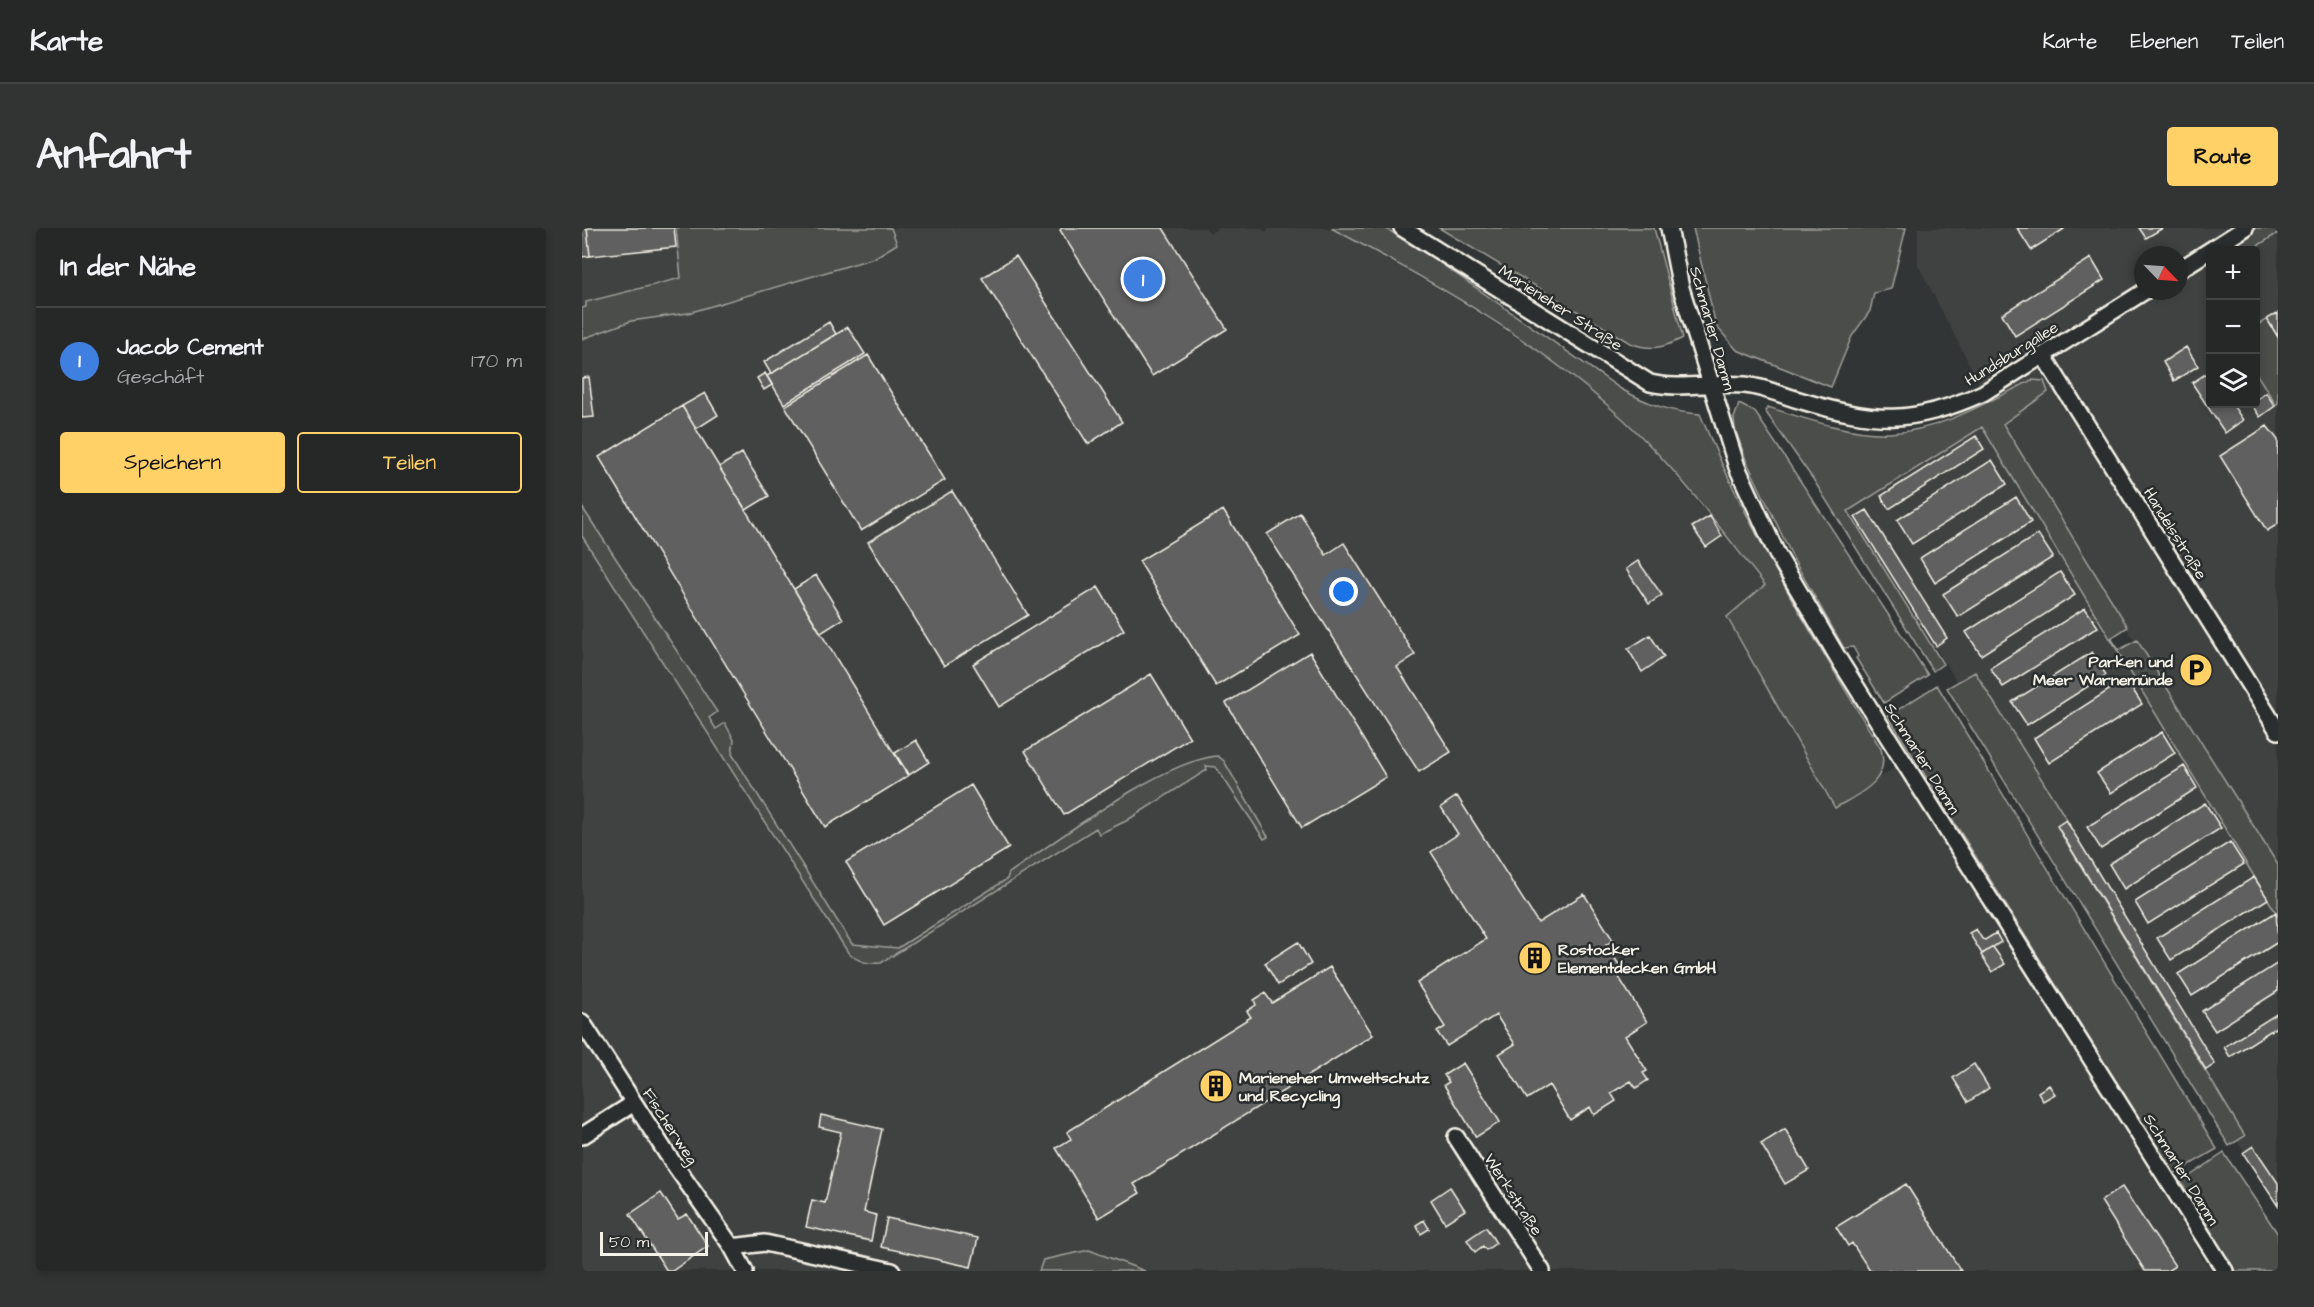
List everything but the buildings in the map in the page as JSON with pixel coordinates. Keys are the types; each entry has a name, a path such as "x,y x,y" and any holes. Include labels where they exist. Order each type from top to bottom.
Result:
{"street":[{"name":"Marieneher Straße","path":"1402,228 1650,383 1663,386 1710,383"},
{"name":"Schmarler Damm","path":"1670,228 1681,288 1737,467 1777,554 1840,661 2224,1271"},
{"path":"2188,264 2246,228"},
{"name":"Hundsburgallee","path":"1710,383 1748,385 1860,417 1910,418 1942,411 1983,393 2134,298"},
{"name":"Handelsstraße","path":"2043,355 2278,731"},
{"name":"Fischerweg","path":"582,1022 717,1229 732,1247 745,1271"},
{"path":"582,1136 634,1103"},
{"name":"Werkstraße","path":"1456,1137 1542,1271"},
{"path":"732,1247 765,1243 892,1271"}],"shaded area":[{"path":"582,228 691,228 897,244 891,228 1205,228 1210,233 1219,228 1260,228 1267,232 1269,228 1331,228 1460,301 1551,360 1607,404 1651,446 1765,585 1727,618 1834,807 1899,765 2211,1271 582,1271"},
{"path":"676,228 891,228 897,244 874,258 688,313 631,321 582,339 582,308 586,307 586,302 681,278"},
{"path":"1331,228 1385,228 1416,246 1621,389 1659,406 1700,414 1761,543 1881,749 1883,760 1881,770 1870,786 1835,808 1727,617 1765,585 1690,490 1650,445 1575,378 1508,330 1438,287"},
{"path":"1439,228 1654,228 1683,338 1657,347 1644,347 1630,343"},
{"path":"1693,228 1906,228 1891,289 1874,293 1870,311 1852,336 1831,387 1737,350 1716,326"},
{"path":"1918,228 2278,228 2278,873 2002,427 1918,265"},
{"path":"2254,228 2278,228 2278,233 2257,246 2236,246 2235,243"},
{"path":"2267,319 2278,337 2278,403 2276,405 2260,379 2260,323"},
{"path":"2032,380 2044,381 2048,392 2003,424 2128,627 2111,638 2119,650 2137,640 2278,865 2278,916 1982,427 1848,511 1943,664 1933,671 1813,479 1765,411 1768,407 1828,425 1860,431 1890,433 1909,431 1963,414"},
{"path":"1739,404 1755,412 1928,675 1884,703 1856,658 1858,656 1853,647 1844,648 1795,562 1746,460 1735,429 1734,418"},
{"path":"1982,427 2278,916 2278,1207 2054,846 1950,670 1848,511"},
{"path":"582,507 717,712 709,718 716,729 725,723 734,740 732,754 852,944 898,948 1007,879 1009,873 1111,804 1169,771 1195,761 1218,756 1224,761 1268,837 1264,839 1216,767 1206,766 1207,770 1126,821 1099,834 1096,828 881,963 868,963 857,959 849,954 582,536"},
{"path":"1975,672 2070,825 2060,832 2245,1136 2229,1146 1947,688"},
{"path":"1937,685 2217,1149 2174,1174 1888,716"},
{"path":"2224,1153 2278,1234 2278,1271 2235,1271 2181,1182"},
{"path":"1089,1250 1145,1271 1039,1271 1043,1260"}],"place":[{"name":"Jacob Cement","path":"1143,279"},
{"name":"Parken und Meer Warnemünde","path":"2196,670"},
{"name":"Rostocker Elementdecken GmbH","path":"1535,958"},
{"name":"Marieneher Umweltschutz und Recycling","path":"1216,1086"}]}
